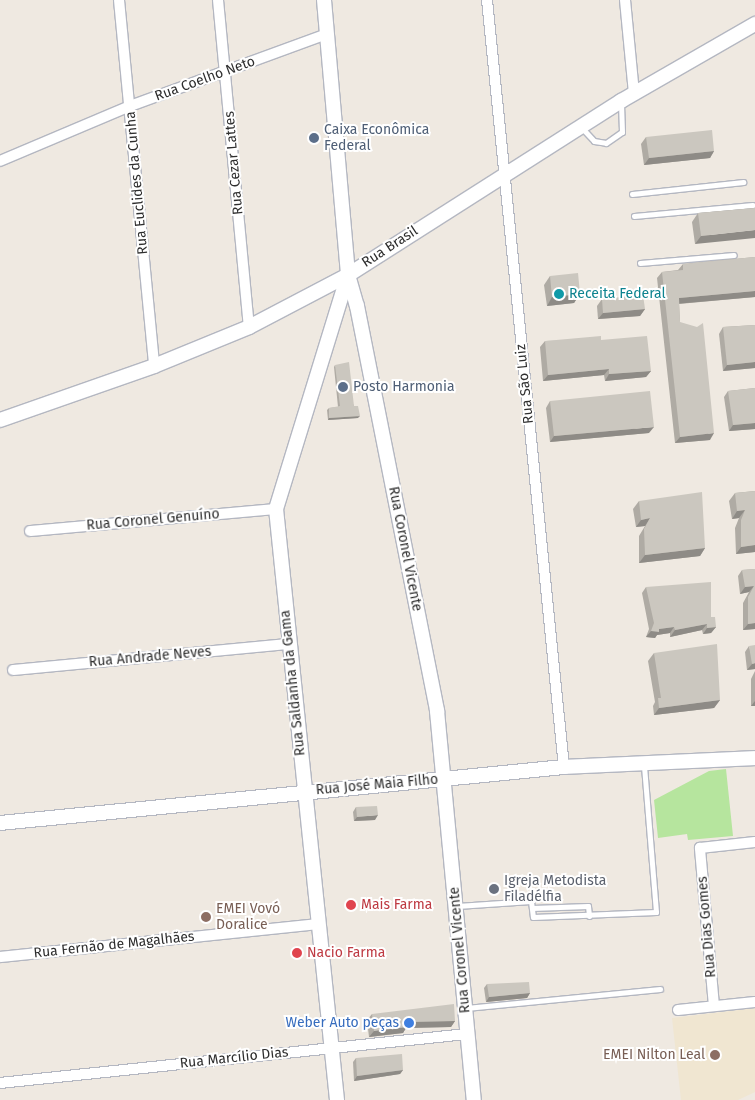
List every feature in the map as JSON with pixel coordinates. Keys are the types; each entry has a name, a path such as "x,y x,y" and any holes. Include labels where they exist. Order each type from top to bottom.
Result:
{"street":[{"name":"Rua Euclides da Cunha","path":"120,0 154,366"},
{"name":"Rua Cezar Lattes","path":"218,0 249,327"},
{"name":"Rua Coronel Vicente","path":"324,0 348,275 358,306 438,711 446,779 474,1100"},
{"name":"Rua São Luiz","path":"487,0 503,175 564,767"},
{"path":"625,0 634,93"},
{"name":"Rua Brasil","path":"0,419 154,366 249,327 348,275 580,126 755,24"},
{"name":"Rua Coelho Neto","path":"0,161 130,106 226,73 327,34"},
{"name":"Rua Saldanha da Gama","path":"337,1100 288,644 276,508 348,275"},
{"name":"Rua Coronel Genuíno","path":"30,531 276,508"},
{"name":"Rua Andrade Neves","path":"13,670 288,644"},
{"name":"Rua José Maia Filho","path":"0,823 305,791 564,767 755,758"},
{"name":"Rua Dias Gomes","path":"714,1006 700,848 755,842"},
{"name":"Rua Fernão de Magalhães","path":"0,957 318,924"},
{"path":"678,1010 755,1002"},
{"name":"Rua Marcílio Dias","path":"0,1083 468,1034"}],"lane":[{"path":"580,126 594,141 606,143 622,132 624,111 621,101"},
{"path":"632,194 743,182"},
{"path":"634,216 752,205"},
{"path":"640,263 734,255"},
{"path":"456,906 531,901 533,918 656,912 644,763"},
{"path":"532,908 588,906 589,916"},
{"path":"466,1008 660,988"}],"shaded area":[{"name":"EMEI Nilton Leal","path":"755,1008 755,1092 738,1100 681,1100 672,1018"}],"green space":[{"path":"726,769 733,836 688,840 687,834 658,838 654,800 709,771"}],"building":[{"path":"712,130 714,151 649,158 646,137"},
{"path":"755,208 755,230 701,236 698,213"},
{"path":"755,257 755,291 679,298 680,322 697,327 703,323 714,433 680,437 662,272 683,270 683,264"},
{"path":"578,273 580,294 552,297 550,276"},
{"path":"643,295 645,309 603,313 602,299"},
{"path":"755,325 755,362 727,365 723,327"},
{"path":"601,336 601,340 647,336 651,371 609,374 609,369 548,375 545,341"},
{"name":"Posto Harmonia","path":"349,362 354,406 358,406 360,416 329,418 329,408 340,406 335,365"},
{"path":"755,388 755,423 733,425 728,391"},
{"path":"650,391 654,427 554,436 550,401"},
{"path":"755,491 755,545 741,547 741,520 745,510 737,511 735,493"},
{"path":"702,492 705,548 645,555 644,529 650,518 641,520 639,501"},
{"path":"755,569 755,623 748,624 748,597 754,586 745,587 742,570"},
{"path":"711,582 711,617 715,617 716,627 707,628 707,624 675,630 674,627 659,629 659,632 651,631 654,623 646,587"},
{"path":"717,644 720,700 659,708 658,698 661,698 654,653"},
{"path":"755,645 755,663 752,664 749,646"},
{"path":"377,806 378,815 357,817 356,807"},
{"path":"529,982 530,993 489,997 487,984"},
{"path":"454,1004 455,1021 407,1022 408,1027 374,1031 372,1014"},
{"path":"402,1054 403,1070 357,1076 356,1058"}],"place":[{"name":"Caixa Econômica Federal","path":"314,138"},
{"name":"Receita Federal","path":"559,294"},
{"name":"Posto Harmonia","path":"343,387"},
{"name":"Igreja Metodista Filadélfia","path":"494,889"},
{"name":"Mais Farma","path":"351,905"},
{"name":"EMEI Vovó Doralice","path":"206,917"},
{"name":"Nacio Farma","path":"297,953"},
{"name":"Weber Auto peças","path":"409,1023"},
{"name":"EMEI Nilton Leal","path":"715,1055"}]}
